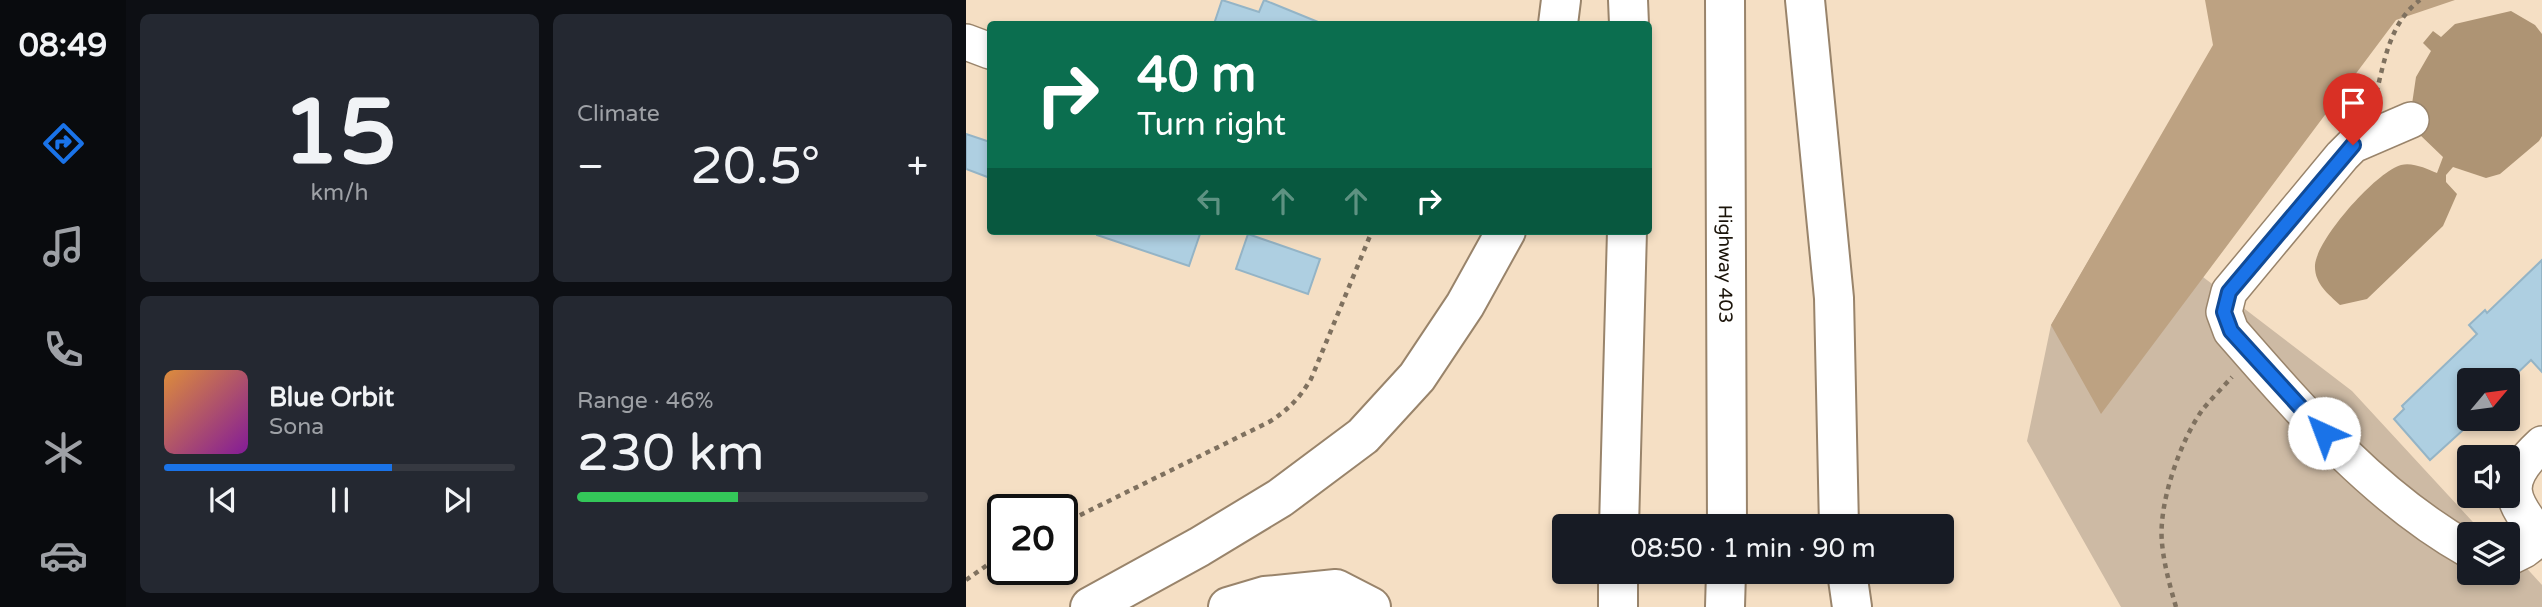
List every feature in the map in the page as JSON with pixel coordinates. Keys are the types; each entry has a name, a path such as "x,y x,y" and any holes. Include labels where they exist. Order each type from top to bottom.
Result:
{"highway":[{"path":"1558,21 1561,0"},
{"path":"1628,0 1629,21"},
{"name":"Highway 403","path":"1725,0 1728,514"},
{"path":"1805,0 1834,298 1839,514"},
{"path":"1090,607 1199,547 1280,498 1363,436 1417,377 1465,305 1504,235"},
{"path":"1619,514 1627,235"},
{"path":"1618,584 1618,607"},
{"path":"1727,607 1728,584"},
{"path":"1849,584 1853,607"},
{"path":"1228,607 1265,596 1336,589 1371,607"}],"street":[{"path":"966,42 987,50"},
{"path":"2411,120 2366,138 2353,145 2342,156 2229,292 2224,312 2231,331 2342,452 2411,511 2457,542"},
{"path":"2520,553 2541,537 2518,509 2513,494 2516,477 2523,461 2542,444"}],"path":[{"path":"2366,138 2395,27 2407,10 2420,0"},
{"path":"1078,516 1286,411 1300,397 1311,379 1369,235"},
{"path":"2176,607 2167,577 2161,540 2166,500 2178,452 2203,410 2253,356"},
{"path":"966,580 987,565"}],"shaded area":[{"path":"2205,0 2455,0 2396,20 2101,414 2051,325 2213,45"},
{"path":"2511,11 2535,25 2542,34 2542,136 2500,174 2486,178 2453,167 2446,175 2446,182 2457,194 2443,226 2367,299 2340,305 2319,283 2315,271 2318,254 2336,224 2363,193 2390,170 2410,164 2437,173 2443,157 2418,133 2412,104 2416,77 2431,51 2423,43 2433,31 2441,37 2455,24"},
{"path":"2115,215 2203,277 2352,391 2457,505 2457,508 2473,522 2457,522 2457,585 2520,585 2521,562 2542,585 2542,607 2121,607 2027,441 2051,325"}],"building":[{"path":"1222,0 1259,12 1264,0 1316,21 1215,21"},
{"path":"966,134 987,141 987,177 966,169"},
{"path":"1097,235 1200,235 1189,266"},
{"path":"1248,235 1320,259 1308,294 1236,269"},
{"path":"2542,260 2542,372 2531,360 2520,371 2520,368 2457,368 2457,431 2462,431 2430,460 2394,419 2404,409 2402,406 2477,334 2469,325 2485,310 2487,313"}],"route":[{"path":"2324,433 2231,331 2226,322 2225,301 2229,292 2353,145"}]}
